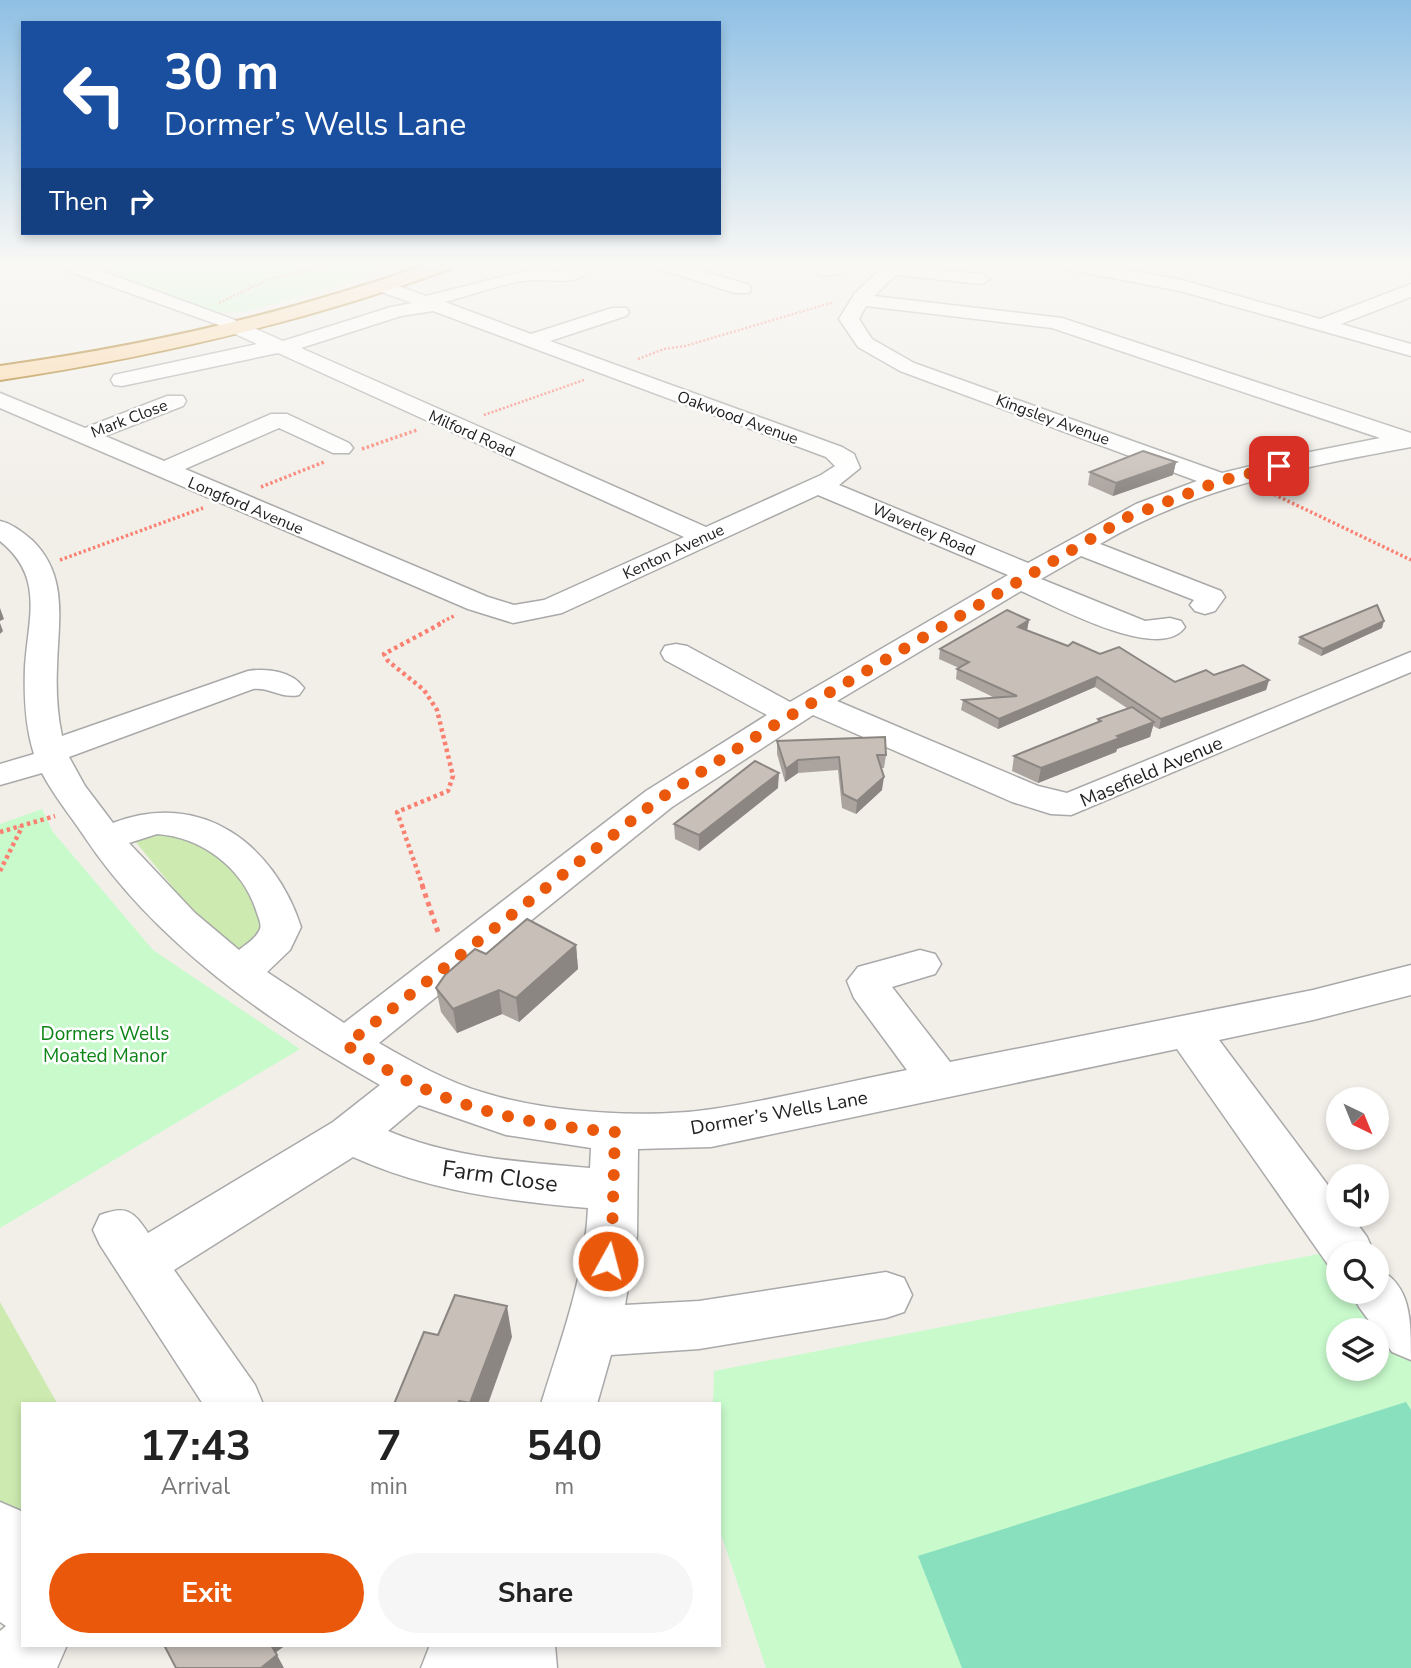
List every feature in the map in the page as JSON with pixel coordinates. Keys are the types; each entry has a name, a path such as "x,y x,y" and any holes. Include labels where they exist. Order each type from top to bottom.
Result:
{"main road":[{"path":"0,373 152,343"},
{"path":"0,362 122,349"}],"street":[{"name":"Milford Road","path":"270,343 705,537"},
{"path":"122,380 293,343"},
{"name":"Oakwood Avenue","path":"539,343 834,452 845,458 848,468"},
{"name":"Kingsley Avenue","path":"865,343 907,367 1228,479"},
{"path":"1118,343 1410,440"},
{"path":"1384,343 1411,350"},
{"name":"Longford Avenue","path":"0,400 485,606"},
{"name":"Mark Close","path":"84,436 175,401"},
{"path":"163,470 279,419 341,448"},
{"path":"346,1045 659,799 800,709 1078,545 1140,511 1228,479 1410,440"},
{"name":"Kenton Avenue","path":"485,606 523,614 552,607 817,485 848,468"},
{"name":"Waverley Road","path":"817,485 1140,630 1160,631 1170,627"},
{"path":"0,529 22,546 37,565"},
{"path":"1078,545 1211,597 1205,605"},
{"name":"Dormer’s Wells Lane","path":"37,565 44,585 46,610 40,686 41,718 51,756 75,799 140,882 182,925 270,998 413,1084 505,1117 554,1127 615,1132 711,1128 1313,1005 1411,980"},
{"name":"Masefield Avenue","path":"677,653 800,709 1033,797 1051,803 1071,804 1411,662"},
{"path":"0,775 51,756 114,727 248,680 266,678 288,688"},
{"path":"105,840 149,824 179,824 221,842 245,859 262,882 281,927 276,940 240,972"},
{"path":"920,964 873,977 868,981 869,988 939,1081"},
{"path":"1187,1030 1340,1241"},
{"path":"234,1402 130,1247 349,1135 413,1084"},
{"path":"570,1402 604,1286 612,1236 615,1132"},
{"name":"Farm Close","path":"349,1135 379,1149 457,1174 614,1190"},
{"path":"591,1332 699,1325 886,1295"},
{"path":"1387,1304 1411,1335"},
{"path":"2,1668 32,1647"},
{"path":"42,1647 52,1668"},
{"path":"453,1668 489,1647"},
{"path":"523,1647 525,1668"}],"path":[{"path":"454,425 664,349 696,343"},
{"path":"1228,479 1411,560"},
{"path":"37,565 65,559 230,498"},
{"path":"434,975 418,965 442,945 397,812 449,791 453,776 438,710 425,690 388,661 384,654 485,606"},
{"path":"0,832 58,815 54,806 75,799"},
{"path":"0,870 21,829 20,825"}],"green space":[{"name":"Dormers Wells Moated Manor","path":"42,809 53,832 153,950 300,1049 0,1228 0,824"},
{"path":"169,830 226,857 270,923 240,953 184,901 135,841"},
{"path":"1326,1253 1326,1304 1389,1304 1389,1292 1411,1320 1411,1668 766,1668 721,1534 721,1402 713,1402 714,1371"},
{"path":"0,1302 56,1402 21,1402 21,1534 0,1546"},
{"path":"1406,1402 1411,1410 1411,1668 962,1668 918,1556"}],"building":[{"path":"1143,451 1176,462 1116,483 1090,472"},
{"path":"1377,605 1384,621 1323,649 1300,637"},
{"path":"1007,610 1029,620 1018,627 1068,646 1073,642 1100,654 1119,647 1175,682 1206,670 1214,675 1243,665 1269,680 1161,719 1097,677 999,719 963,700 1017,696 957,669 969,662 940,649"},
{"path":"1132,707 1154,722 1041,768 1014,756 1101,721 1098,719"},
{"path":"885,737 886,755 877,755 884,777 857,801 843,794 839,757 798,760 786,769 777,741"},
{"path":"755,761 779,773 699,835 674,824"},
{"path":"527,919 576,945 516,998 499,990 453,1009 436,988 445,975 475,949 486,954"},
{"path":"455,1295 507,1306 470,1402 395,1402 424,1332 438,1335"},
{"path":"165,1647 272,1647 277,1655 261,1668 176,1668"}],"route":[{"path":"608,1261 612,1236 615,1132 554,1127 505,1117 457,1102 413,1084 346,1045 659,799 811,702 1128,517 1220,481 1279,466"}]}
